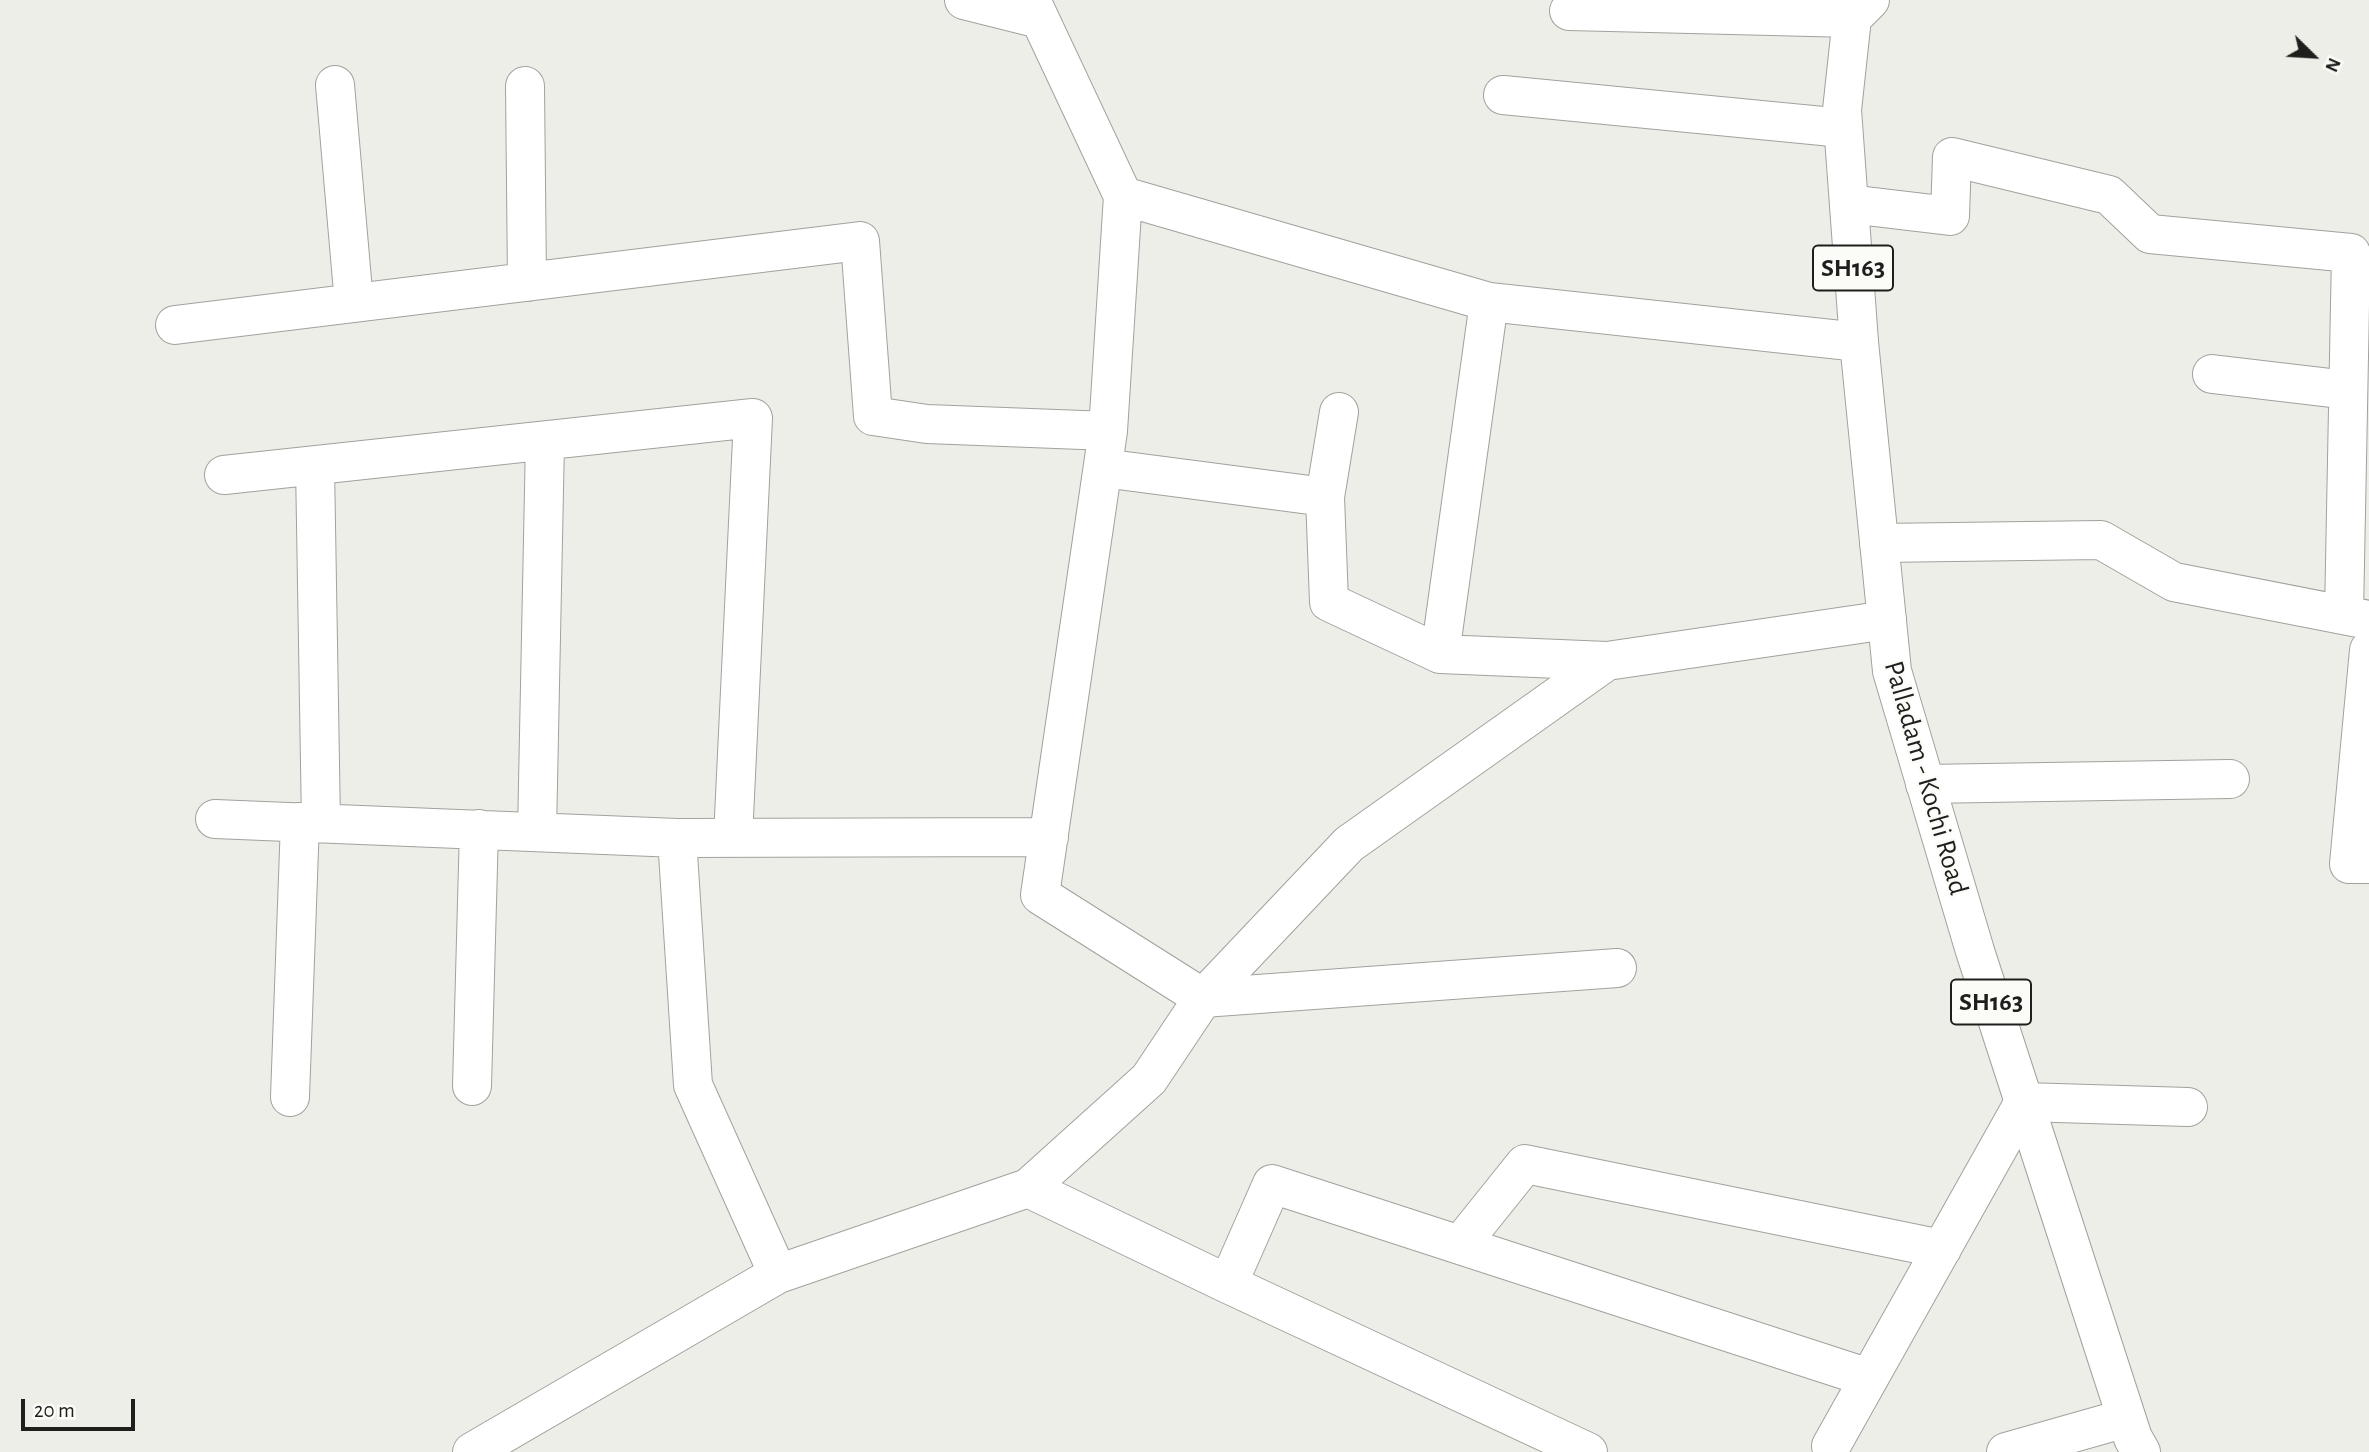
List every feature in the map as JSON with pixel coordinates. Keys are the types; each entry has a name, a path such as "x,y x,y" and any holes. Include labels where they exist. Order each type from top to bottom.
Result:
{"street":[{"path":"964,0 1035,10 1123,196 1108,431 1040,895 1203,998 1617,968"},
{"path":"1569,11 1852,6"},
{"name":"Palladam - Kochi Road","path":"1852,6 1842,110 1843,128 1859,342 1892,671 2024,1102 2126,1418 2141,1452"},
{"path":"335,85 354,303"},
{"path":"525,86 527,282"},
{"path":"1503,94 1843,128"},
{"path":"1849,204 1950,216 1952,157 2109,195 2150,234 2360,255 2355,412 2357,617 2174,582 2101,540 1879,543"},
{"path":"1123,196 1489,302 1859,342"},
{"path":"175,325 859,241 873,416 927,424 1108,431"},
{"path":"1440,654 1489,302"},
{"path":"2211,374 2355,412"},
{"path":"1339,412 1325,497 1328,602 1440,654 1607,661 1887,620"},
{"path":"224,475 753,418 733,838"},
{"path":"537,832 545,440"},
{"path":"290,1097 310,823 315,466"},
{"path":"1103,468 1325,497"},
{"path":"2369,650 2349,864 2369,864"},
{"path":"472,1452 778,1274 1028,1188 1149,1079 1203,998 1349,844 1607,661"},
{"path":"1925,784 2230,779"},
{"path":"215,819 677,838 1049,837"},
{"path":"472,1086 479,829"},
{"path":"677,838 693,1085 778,1274"},
{"path":"1831,1446 2024,1102 2188,1107"},
{"path":"1460,1245 1525,1164 1942,1249"},
{"path":"1227,1284 1272,1184 1869,1378"},
{"path":"1028,1188 1566,1447"},
{"path":"2006,1452 2126,1418"}]}
